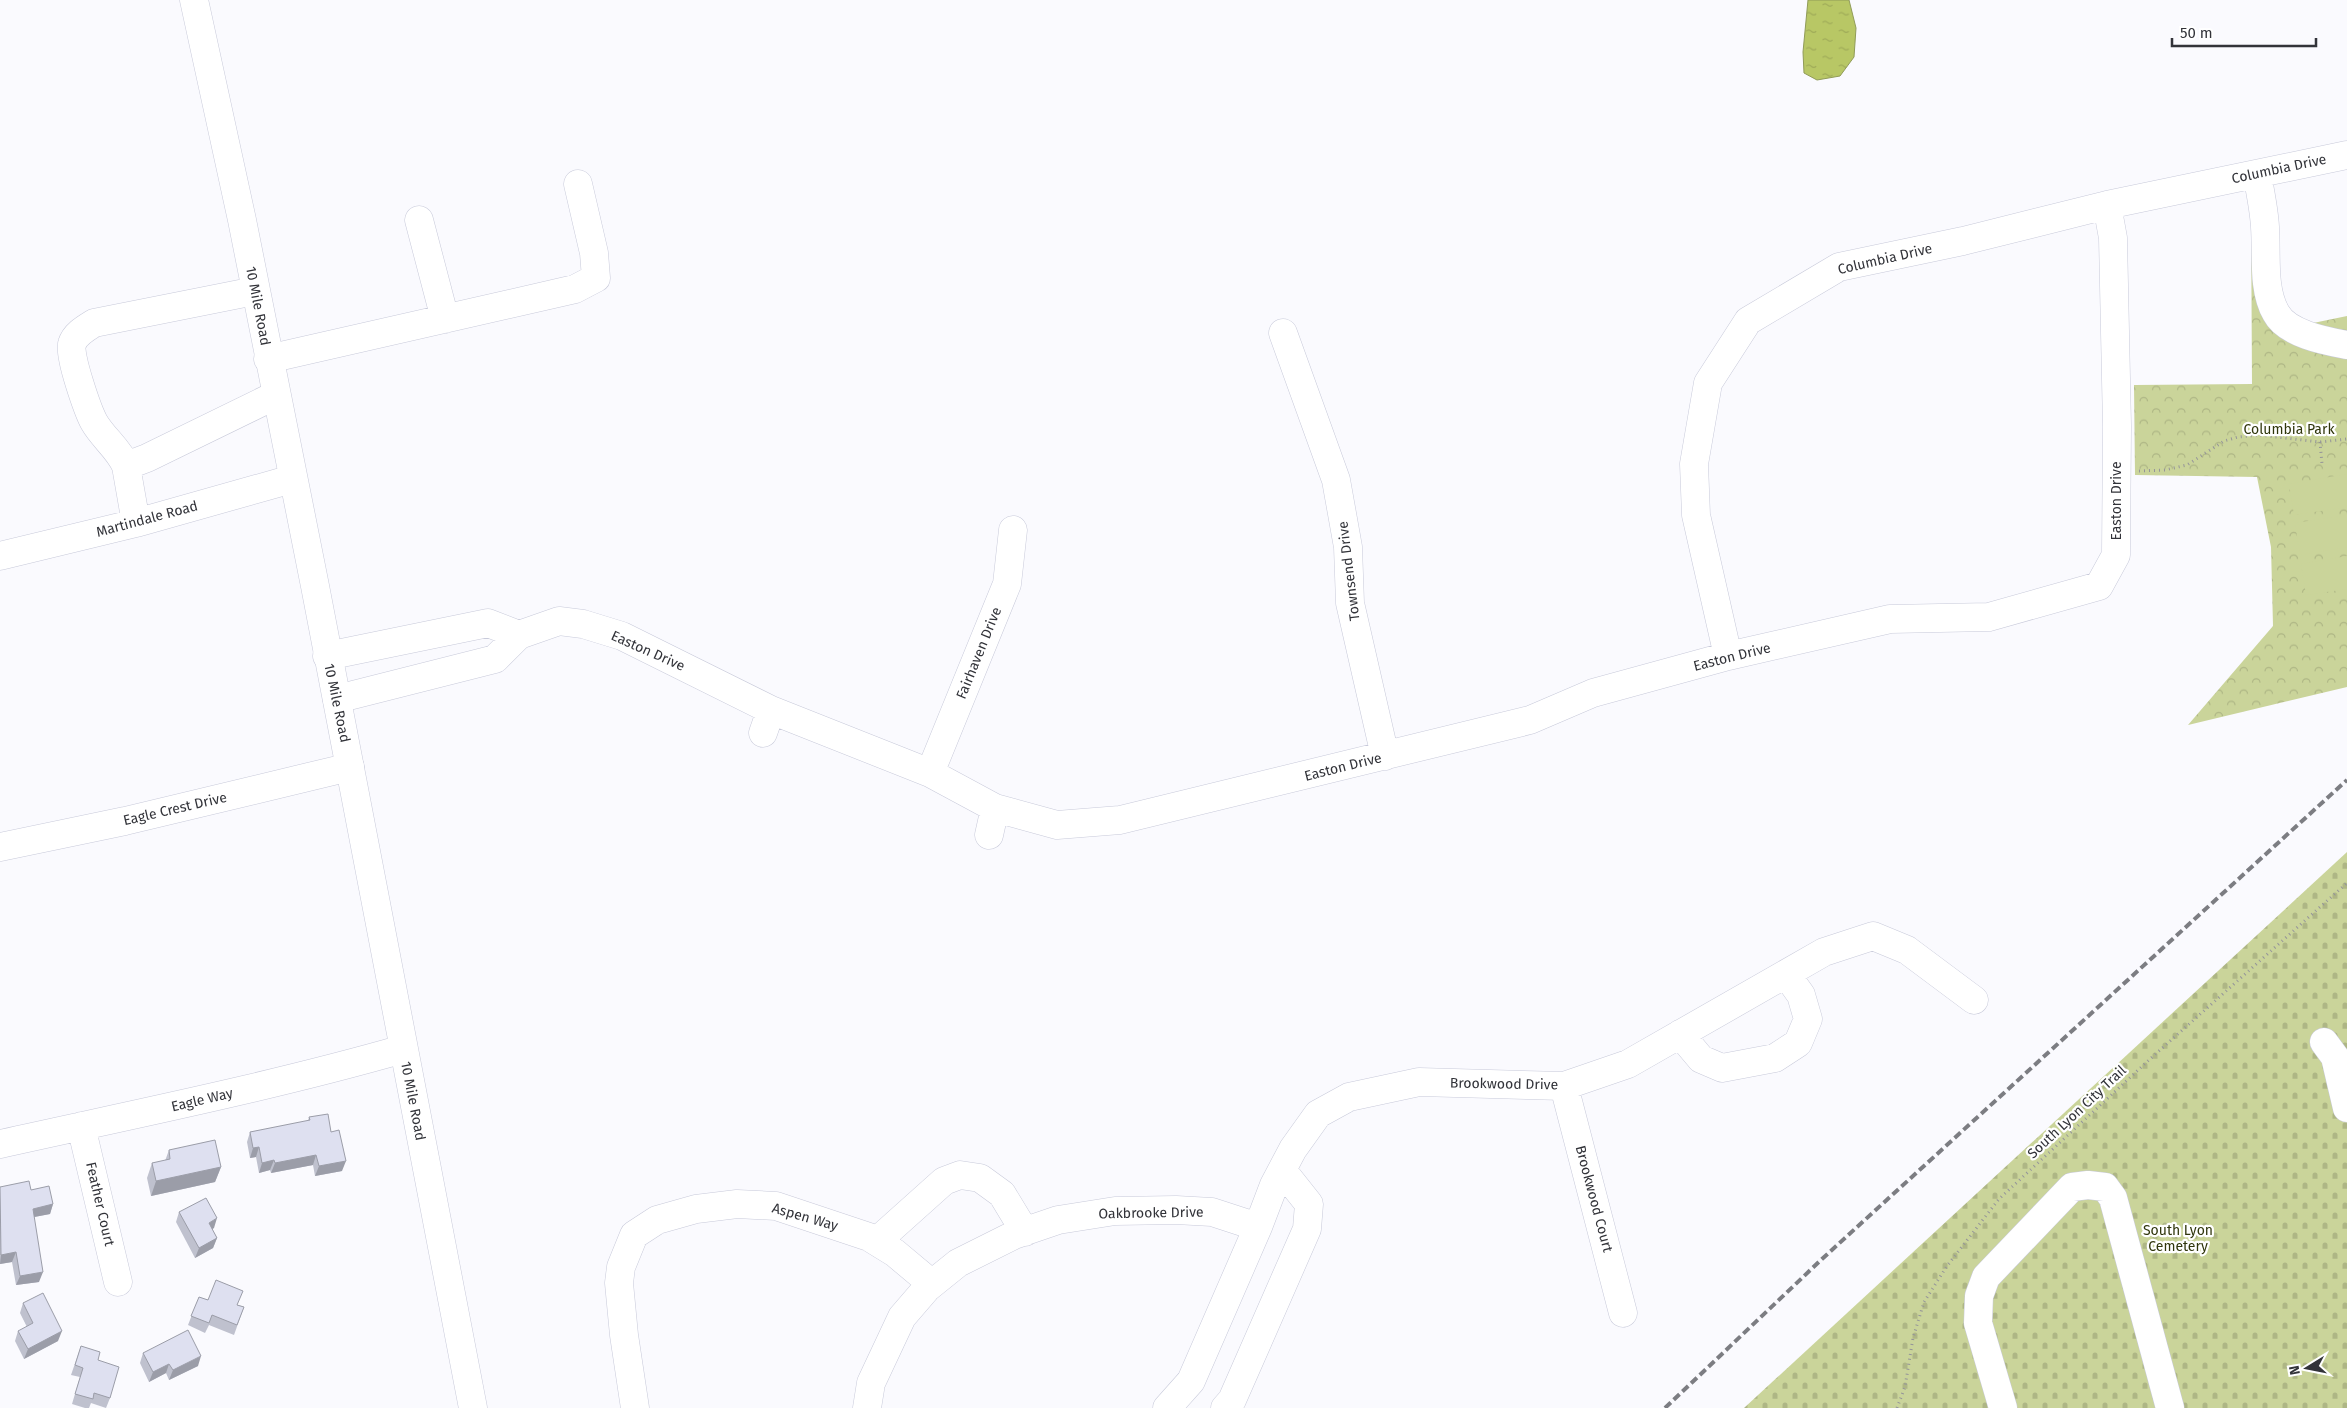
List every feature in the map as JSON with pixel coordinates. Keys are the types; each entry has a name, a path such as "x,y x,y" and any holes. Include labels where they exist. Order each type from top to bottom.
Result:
{"street":[{"name":"10 Mile Road","path":"194,0 242,220 268,359 337,699 473,1408"},
{"name":"Columbia Drive","path":"1728,656 1696,515 1694,464 1708,383 1748,321 1839,267 1963,241 2107,205 2347,155"},
{"path":"2257,174 2265,225 2269,291 2276,314 2294,330 2312,338 2347,345"},
{"path":"268,359 575,289 596,278 594,253 578,184"},
{"name":"Easton Drive","path":"337,699 495,659 519,635 559,620 583,624 622,636 767,721 930,773 995,808 1057,825 1120,820 1385,756 1530,720 1593,693 1728,656 1890,619 1989,618 2099,586 2116,555 2113,238 2107,205"},
{"path":"419,220 445,319"},
{"path":"136,523 126,466 122,457 94,422 73,363 71,345 79,334 94,323 255,291"},
{"name":"Townsend Drive","path":"1283,334 1336,480 1348,547 1350,603 1385,756"},
{"path":"126,466 276,395"},
{"name":"Martindale Road","path":"0,556 136,523 292,479"},
{"name":"Fairhaven Drive","path":"930,773 1007,584 1013,530"},
{"path":"327,656 488,624 519,635"},
{"name":"Eagle Crest Drive","path":"0,847 134,819 350,767"},
{"path":"989,835 995,808"},
{"name":"Brookwood Drive","path":"1168,1408 1191,1381 1282,1170 1293,1149 1318,1114 1349,1096 1419,1082 1564,1086 1628,1064 1824,952 1873,936 1907,950 1974,1000"},
{"path":"1680,1034 1701,1059 1722,1068 1775,1058 1798,1043 1808,1019 1801,995 1786,974"},
{"path":"2324,1042 2335,1057 2347,1108"},
{"name":"Eagle Way","path":"0,1144 347,1066 403,1049"},
{"name":"Brookwood Court","path":"1564,1086 1623,1313"},
{"name":"Feather Court","path":"81,1126 118,1282"},
{"path":"1225,1408 1232,1400 1307,1229 1309,1204 1282,1170"},
{"path":"877,1241 944,1181 960,1176 980,1178 1002,1194 1024,1232"},
{"path":"2002,1408 1978,1323 1979,1296 1986,1277 2072,1187 2088,1185 2105,1187 2113,1198 2170,1408"},
{"name":"Aspen Way","path":"635,1408 624,1335 619,1283 620,1267 634,1235 656,1220 696,1209 737,1204 776,1206 822,1220 877,1241 895,1253 932,1284"},
{"name":"Oakbrooke Drive","path":"867,1408 871,1382 902,1316 932,1284 958,1263 1024,1232 1058,1220 1115,1211 1167,1210 1212,1212 1258,1227"}],"path":[{"path":"2116,470 2177,468 2188,465 2224,441 2238,436 2260,435 2320,442 2347,439"},
{"path":"2320,442 2322,464"},
{"name":"South Lyon City Trail","path":"1897,1408 1905,1387 1912,1338 1924,1302 1947,1266 1998,1200 2150,1059 2347,883"}],"green space":[{"name":"Columbia Park","path":"2251,207 2289,328 2347,316 2347,687 2188,725 2273,626 2271,547 2257,477 2135,475 2134,385 2252,384"},
{"path":"2347,474 2347,507 2294,515 2289,484"},
{"path":"2347,515 2347,547 2300,555 2295,523"},
{"path":"2347,556 2347,589 2306,595 2301,564"},
{"name":"South Lyon Cemetery","path":"2347,852 2347,1408 1744,1408"}],"water":[{"path":"1808,0 1849,0 1856,28 1854,57 1840,76 1817,80 1804,73 1803,52"}],"building":[{"path":"328,1114 331,1132 339,1130 346,1161 319,1166 316,1155 275,1163 274,1160 262,1163 259,1147 253,1148 250,1132 310,1120 309,1117"},
{"path":"215,1140 221,1167 156,1181 152,1163 170,1159 169,1150"},
{"path":"29,1181 31,1190 49,1186 53,1204 33,1209 43,1272 20,1276 16,1252 1,1255 0,1187"},
{"path":"206,1198 217,1218 209,1223 217,1238 199,1248 179,1212"},
{"path":"216,1280 243,1291 237,1305 244,1307 237,1325 212,1315 209,1323 191,1316 199,1297 208,1300"},
{"path":"43,1293 62,1331 28,1349 18,1331 33,1323 23,1303"},
{"path":"188,1330 201,1356 173,1370 169,1364 153,1372 143,1353"},
{"path":"81,1346 100,1352 98,1360 119,1367 110,1398 94,1393 93,1399 75,1394 83,1368 75,1365"}],"railway":[{"path":"1665,1408 1822,1259 2347,780"}]}
